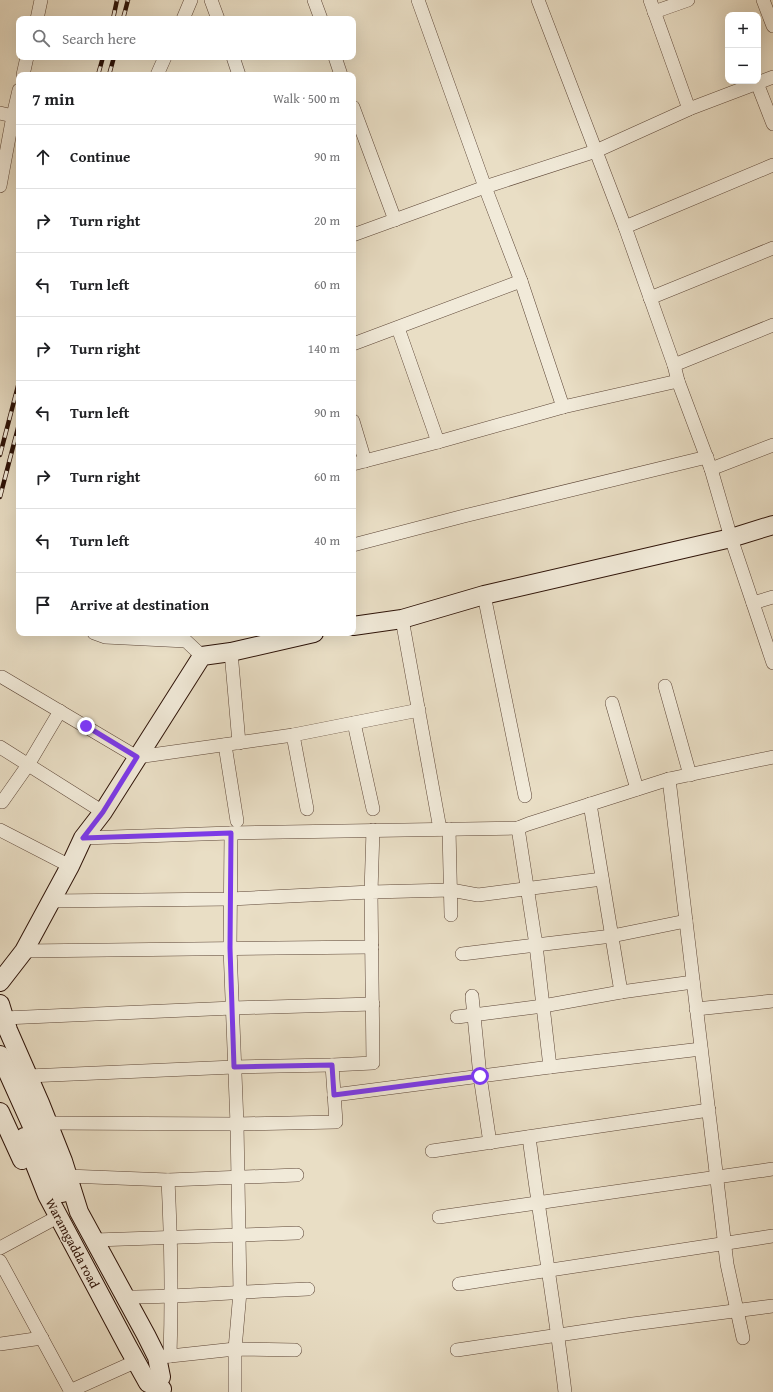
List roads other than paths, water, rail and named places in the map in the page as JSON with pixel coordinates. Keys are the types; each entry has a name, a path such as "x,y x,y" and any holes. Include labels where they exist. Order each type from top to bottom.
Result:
{"street":[{"path":"38,16 41,0"},
{"path":"184,16 191,0"},
{"path":"211,0 217,16"},
{"path":"314,0 320,16"},
{"path":"418,0 485,187 521,281 563,407"},
{"path":"538,0 625,228 674,365 678,381 709,463 773,664"},
{"path":"688,0 652,6 689,109"},
{"path":"763,0 773,26"},
{"path":"24,72 26,60"},
{"path":"158,72 164,60"},
{"path":"234,60 239,72"},
{"path":"336,60 340,72"},
{"path":"761,82 773,77"},
{"path":"356,234 485,187 596,151 689,109 754,84"},
{"path":"757,84 773,124"},
{"path":"0,186 6,115 16,96"},
{"path":"356,115 395,220"},
{"path":"625,228 773,165"},
{"path":"650,298 773,248"},
{"path":"356,343 521,281"},
{"path":"674,365 773,326"},
{"path":"398,328 438,442"},
{"path":"356,442 359,463 563,407 678,381"},
{"path":"356,544 464,516 709,463 773,446"},
{"path":"356,626 402,619 484,595 732,538 773,525"},
{"path":"484,595 525,796"},
{"path":"753,604 773,597"},
{"path":"402,619 419,710 445,829 451,890 451,915"},
{"path":"102,636 186,641 202,656"},
{"path":"0,982 24,951 70,866 83,838 103,812 202,656 231,652 301,636"},
{"path":"231,652 239,743"},
{"path":"2,676 137,757 293,735 419,710"},
{"path":"665,686 690,775"},
{"path":"612,703 636,790"},
{"path":"2,802 28,765 60,711"},
{"path":"354,723 373,809"},
{"path":"293,735 307,809"},
{"path":"225,745 237,821"},
{"path":"0,747 103,812"},
{"path":"83,838 231,833 518,828 669,779 773,757"},
{"path":"669,779 724,1243 742,1338"},
{"path":"590,804 621,992"},
{"path":"518,828 536,945 550,1067"},
{"path":"0,830 70,866"},
{"path":"28,1076 234,1067 373,1063 371,892 372,830"},
{"path":"231,833 230,948 240,1235 240,1292 235,1349 235,1392"},
{"path":"51,901 230,899 371,892 451,890 478,895 602,879"},
{"path":"462,954 612,936 686,921"},
{"path":"24,951 372,947"},
{"path":"457,1017 543,1006 621,992 693,982"},
{"path":"472,996 480,1076 490,1143"},
{"path":"696,1009 773,1001"},
{"path":"148,1358 126,1296 79,1212 68,1176 48,1123 1,1012 373,1004"},
{"path":"334,1095 701,1049"},
{"path":"0,1055 55,1176 69,1211 86,1239 148,1358"},
{"path":"48,1123 237,1124 336,1122 332,1065"},
{"name":"Waramgadda road","path":"0,1084 26,1141 47,1195 148,1358 158,1385"},
{"path":"432,1151 709,1110"},
{"path":"0,1112 50,1221 117,1343 148,1358"},
{"path":"529,1137 537,1203 559,1335 565,1392"},
{"path":"439,1217 773,1169"},
{"path":"68,1176 168,1180 297,1175"},
{"path":"148,1358 172,1297 168,1180"},
{"path":"0,1248 50,1221"},
{"path":"95,1240 297,1233"},
{"path":"459,1284 773,1236"},
{"path":"0,1261 71,1392 148,1358 235,1349 295,1350"},
{"path":"126,1296 172,1297 308,1289"},
{"path":"457,1350 773,1306"},
{"path":"0,1344 42,1338"}],"railway":[{"path":"114,16 117,0"},
{"path":"124,16 128,0"},
{"path":"99,72 102,60"},
{"path":"110,72 113,60"},
{"path":"0,455 16,394"},
{"path":"0,497 16,436"}]}
